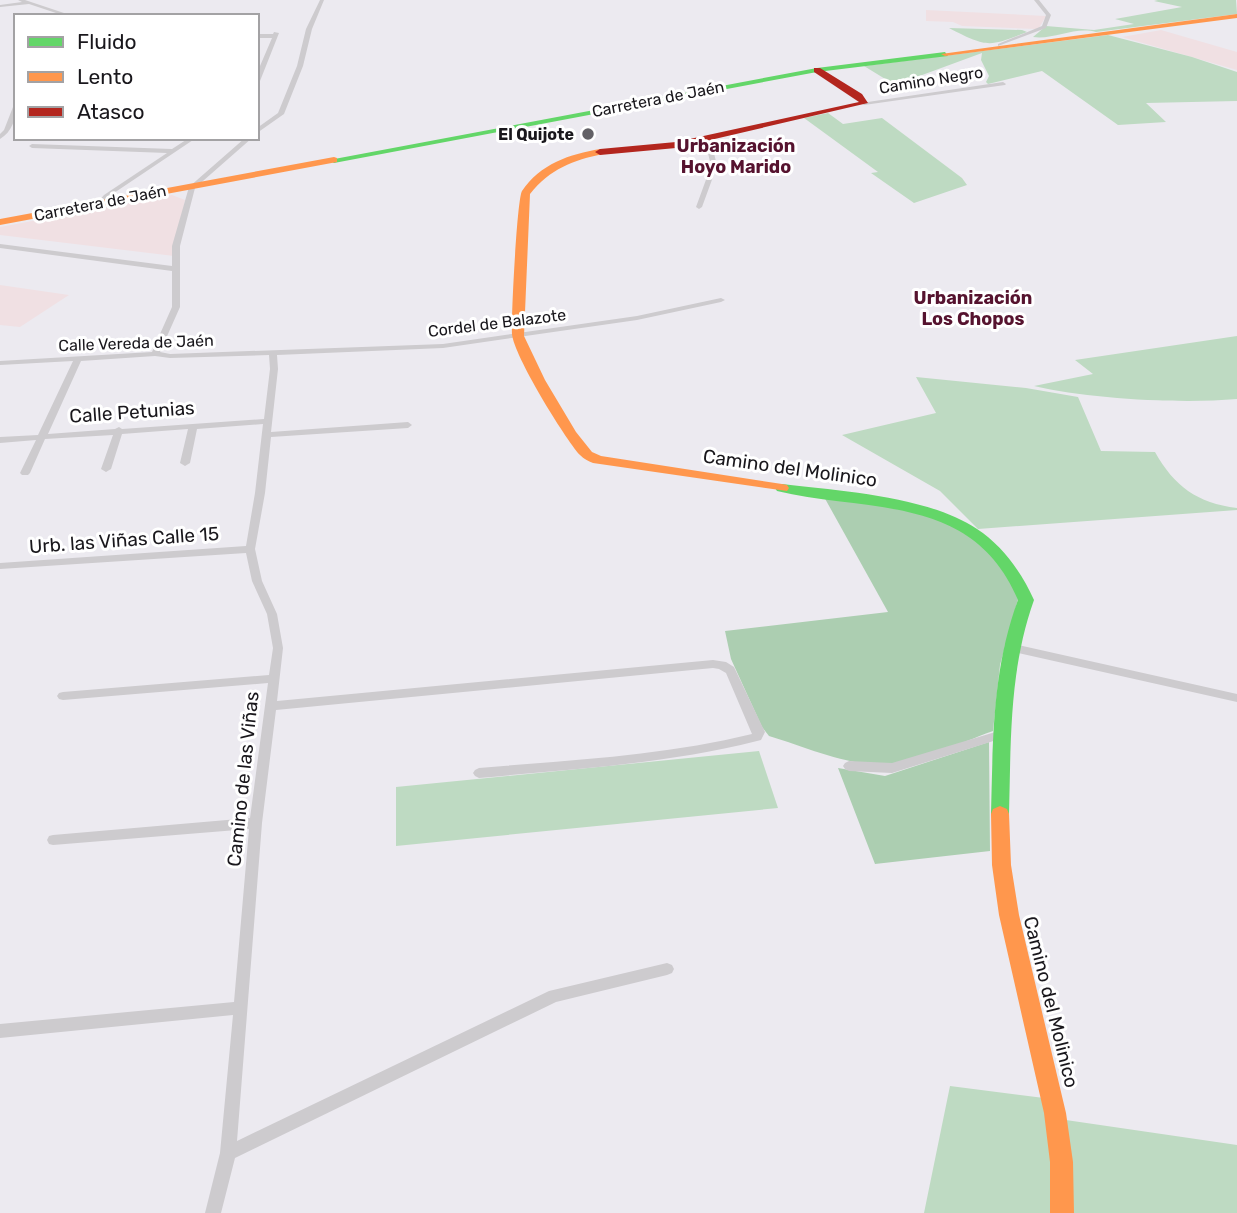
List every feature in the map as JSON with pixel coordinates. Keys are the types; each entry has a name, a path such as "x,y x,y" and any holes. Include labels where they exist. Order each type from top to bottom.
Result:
{"main road":[{"name":"Carretera de Jaén","path":"0,222 817,70 1237,16"},
{"path":"817,70 859,96 864,103"},
{"name":"Camino del Molinico","path":"864,103 666,147 616,149 591,154 563,162 531,183 525,194 518,336 526,357 579,448 601,462 871,500 966,528 987,546 1024,592 1026,600 1009,647 1002,734 999,849 1021,979 1051,1089 1061,1141 1064,1179 1062,1213"}],"street":[{"path":"20,0 65,14"},
{"path":"0,6 48,0"},
{"path":"259,130 281,114 300,66 309,29 322,0"},
{"path":"990,47 1009,43 1044,27 1049,16 1036,0"},
{"path":"259,36 275,34 259,76"},
{"path":"259,60 265,61"},
{"name":"Camino Negro","path":"864,103 1003,84"},
{"path":"0,137 7,131 14,112"},
{"path":"699,207 713,166 708,139"},
{"path":"100,203 106,196 191,140"},
{"path":"155,354 174,317 181,223 194,185 246,140"},
{"path":"32,146 174,151"},
{"path":"0,246 176,269"},
{"name":"Cordel de Balazote","path":"273,353 443,346 637,317 721,300"},
{"name":"Calle Vereda de Jaén","path":"0,363 155,354 273,353"},
{"name":"Camino de las Viñas","path":"214,1213 228,1153 256,823 278,648 272,614 257,581 250,549 260,493 274,369 273,353"},
{"path":"25,473 78,359"},
{"name":"Calle Petunias","path":"0,440 267,421"},
{"path":"185,463 194,425"},
{"path":"266,435 408,425"},
{"path":"106,468 119,430"},
{"name":"Urb. las Viñas Calle 15","path":"0,566 250,549"},
{"path":"1009,647 1237,698"},
{"path":"270,706 713,664 730,670 760,732 757,737 740,742 681,753 479,773"},
{"path":"63,696 272,679"},
{"path":"849,766 892,768 1002,734"},
{"path":"53,840 256,823"},
{"path":"228,1153 554,996 667,969"},
{"path":"0,1031 241,1008"}],"shaded area":[{"path":"926,10 1046,16 1036,29 962,26 953,22 926,21"},
{"path":"1161,30 1237,52 1237,70 1122,37"},
{"path":"172,195 185,200 174,256 0,235 0,227"},
{"path":"0,285 69,295 20,327 0,325"}],"green space":[{"path":"1236,0 1237,14 1033,37 1046,26 1094,30 1134,24 1115,19 1182,7 1154,1"},
{"path":"949,28 1027,32 1004,41 988,43"},
{"path":"1108,35 1237,72 1237,101 1146,103 1166,122 1118,125 1042,71 988,84 986,82 989,76 981,60 982,53 895,85 864,66"},
{"path":"828,113 843,124 882,118 962,178 967,185 914,203 871,173 878,172 804,118"},
{"path":"1237,336 1237,399 1135,399 1034,386 1093,374 1075,360"},
{"path":"916,377 1026,388 1078,397 1101,451 1155,452 1170,474 1188,491 1210,502 1237,510 978,529 940,491 842,435 936,413"},
{"path":"823,495 905,510 964,531 978,541 1020,592 1000,665 993,731 913,760 870,764 826,755 769,736 762,727 731,659 725,631 888,612"},
{"path":"989,742 990,851 875,864 838,768 885,776"},
{"path":"759,751 778,808 396,846 396,787"},
{"path":"950,1086 1044,1098 1053,1148 1053,1213 924,1213"},
{"path":"1059,1119 1237,1145 1237,1213 1066,1213"}],"traffic: fast":[{"path":"334,160 817,70 945,54"},
{"path":"782,488 875,501 922,511 944,519 974,533 1001,560 1016,581 1026,600 1010,652 1006,678 1000,814"}],"traffic: slow":[{"path":"945,54 1237,16"},
{"path":"600,152 567,160 549,170 525,194 518,336 539,380 570,434 587,455 598,460 782,488"},
{"path":"0,222 334,160"},
{"path":"1000,814 1002,865 1009,915 1055,1113 1061,1162 1062,1213"}],"traffic: jam":[{"path":"600,152 676,145 864,103 859,96 817,70"}],"place":[{"name":"El Quijote","path":"588,134"}],"district":[{"name":"Urbanización Hoyo Marido","path":"736,156"},
{"name":"Urbanización Los Chopos","path":"973,308"}]}
